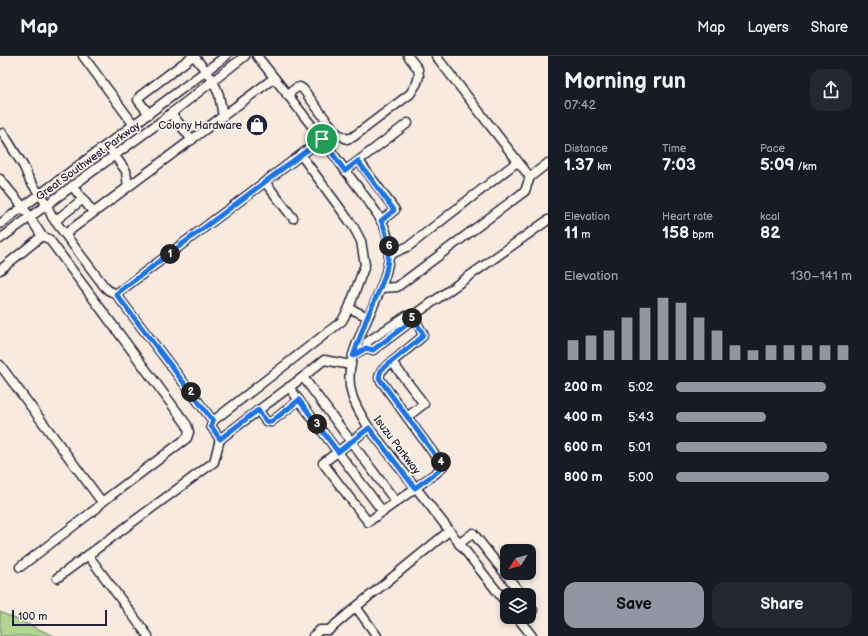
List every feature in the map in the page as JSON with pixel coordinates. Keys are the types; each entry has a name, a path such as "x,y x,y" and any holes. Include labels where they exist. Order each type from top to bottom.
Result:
{"street":[{"path":"83,56 134,125"},
{"path":"149,114 138,100 140,96 193,56 213,80 219,94 223,116"},
{"name":"Great Southwest Parkway","path":"0,224 226,56"},
{"name":"Great Southwest Parkway","path":"0,239 171,113 245,56"},
{"name":"Isuzu Parkway","path":"257,56 320,136 384,225 389,247 387,269 381,288 353,356 349,378 352,395 369,428 500,595"},
{"path":"288,95 296,88 300,87 303,89 336,132 347,139 353,137 410,94 417,83 419,76 418,69 408,56"},
{"path":"436,56 530,178"},
{"path":"65,234 274,78"},
{"path":"171,113 192,140"},
{"path":"345,171 408,123"},
{"path":"116,294 301,155 330,124"},
{"path":"3,133 24,167 29,180 40,194 65,234 104,286 116,294 213,421"},
{"path":"107,145 126,171 128,187"},
{"path":"220,439 211,426 213,421 342,321 349,308 364,264 361,241 353,226 301,155"},
{"path":"358,161 394,210 381,221"},
{"path":"389,255 409,246 517,162"},
{"path":"381,288 397,287 525,191 530,178 548,163"},
{"path":"0,179 23,207 42,236 49,240 187,425 189,432 187,438 102,502 97,508 20,567"},
{"path":"265,182 293,218"},
{"path":"72,186 94,212"},
{"path":"56,221 83,199"},
{"path":"353,356 366,348 373,350 409,323 413,316 548,220"},
{"path":"0,270 42,236"},
{"path":"349,308 368,317"},
{"path":"369,428 323,463 368,522 441,469 443,466 379,378 381,370 422,337 423,334 413,316"},
{"path":"57,578 214,462 220,439 324,360 351,365"},
{"path":"392,362 424,404 408,417"},
{"path":"0,365 102,502"},
{"path":"303,377 396,502"},
{"path":"289,387 383,512"},
{"path":"258,410 266,421 271,422 299,400"},
{"path":"313,636 320,630 329,630 449,531"},
{"path":"459,544 473,533 516,588"},
{"path":"88,555 148,636"},
{"path":"356,607 377,636"},
{"path":"524,624 531,635"}],"green space":[{"path":"0,612 54,636 0,636"}],"place":[{"name":"Colony Hardware","path":"257,125"}],"route":[{"path":"322,139 345,171 358,161 394,210 381,221 384,225 389,247 388,264 381,288 365,323 353,356 366,348 373,350 409,323 413,316 422,330 422,337 381,370 379,374 382,384 414,425 443,466 415,488 369,428 338,452 299,400 271,422 266,421 258,410 220,439 211,426 213,421 116,294 322,139"}]}
